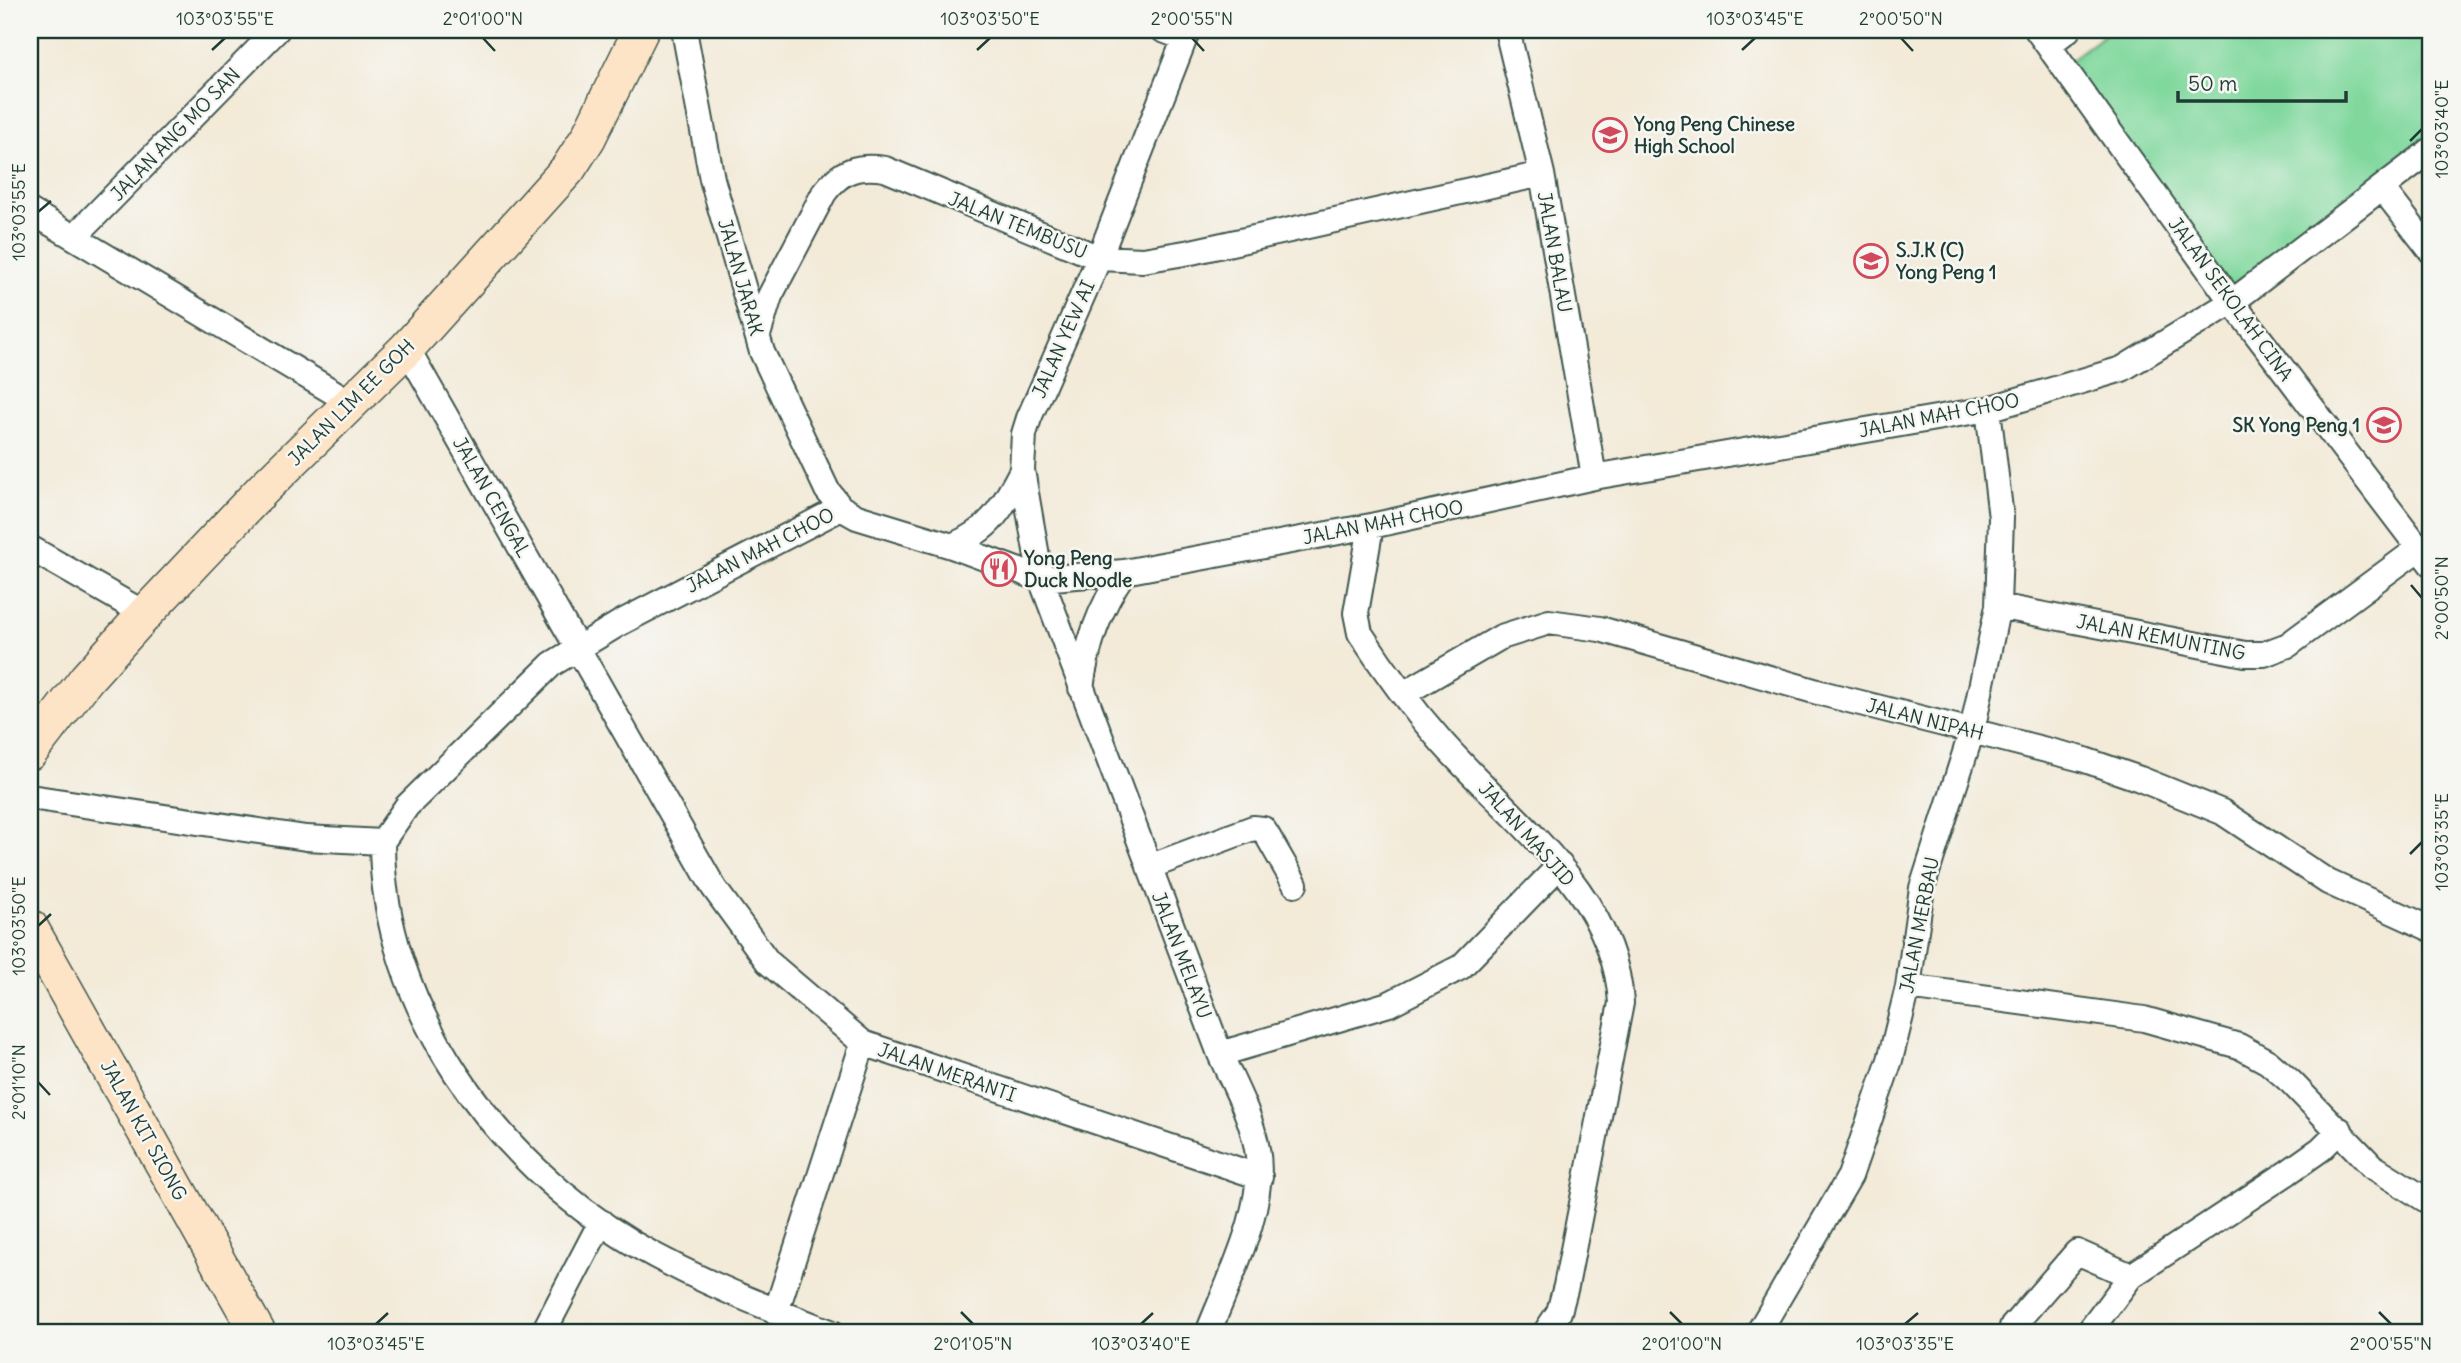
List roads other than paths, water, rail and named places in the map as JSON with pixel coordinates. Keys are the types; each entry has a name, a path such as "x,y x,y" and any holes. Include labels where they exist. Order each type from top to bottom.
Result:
{"street":[{"name":"JALAN ANG MO SAN","path":"74,237 277,30"},
{"name":"JALAN LIM EE GOH","path":"30,752 87,678 145,614 350,402 408,348 568,169 588,138 641,30"},
{"name":"JALAN JARAK","path":"684,30 712,179 762,352 827,490 841,508"},
{"name":"JALAN BALAU","path":"1507,30 1542,174 1594,477"},
{"path":"2042,37 2068,30"},
{"name":"JALAN YEW AI","path":"1041,579 1022,470 1024,434 1028,418 1099,258 1178,32"},
{"name":"JALAN SEKOLAH CINA","path":"2042,37 2232,302 2425,557"},
{"name":"JALAN MAH CHOO","path":"382,842 407,806 552,664 577,647 841,508 857,517 952,546 1041,579 1124,572 1371,526 1594,477 1988,409 2122,369 2232,302 2431,150"},
{"name":"JALAN TEMBUSU","path":"758,335 771,296 824,193 835,178 850,169 866,166 885,169 1099,258 1143,260 1191,252 1542,174"},
{"path":"2382,188 2431,251"},
{"path":"30,211 350,402"},
{"name":"JALAN CENGAL","path":"408,348 577,647"},
{"name":"JALAN MERBAU","path":"1758,1333 1850,1175 1890,1060 1908,987 1922,888 1972,731 1998,606 2001,518 1988,409"},
{"path":"952,546 976,536 991,523 1022,470"},
{"name":"JALAN MASJID","path":"1371,526 1356,612 1360,633 1440,740 1560,865 1597,919 1619,974 1621,1003 1566,1286 1559,1312 1545,1333"},
{"path":"30,548 145,614"},
{"name":"JALAN KEMUNTING","path":"1998,606 2245,654 2264,654 2288,645 2425,557"},
{"path":"1081,688 1087,646 1094,626 1124,572"},
{"name":"JALAN MELAYU","path":"1041,579 1220,1054 1248,1115 1257,1149 1260,1177 1236,1261 1208,1333"},
{"name":"JALAN NIPAH","path":"1403,694 1500,637 1549,622 1600,629 1821,693 2082,759 2222,812 2328,882 2431,929"},
{"name":"JALAN MERANTI","path":"577,647 714,888 740,927 768,962 863,1043 1260,1177"},
{"path":"30,797 306,838 382,842 384,890 398,955 432,1035 456,1074 523,1155 601,1222 633,1243 710,1285 833,1333"},
{"path":"1149,867 1253,828 1263,829 1295,884"},
{"path":"1220,1054 1389,1004 1461,967 1560,865"},
{"name":"JALAN KIT SIONG","path":"30,927 258,1333"},
{"path":"1908,987 2144,1019 2229,1042 2268,1062 2340,1130 2372,1166 2431,1203"},
{"path":"776,1312 863,1043"},
{"path":"2088,1333 2132,1276 2298,1165 2340,1130"},
{"path":"543,1333 601,1222"},
{"path":"2012,1327 2077,1252 2132,1276"}],"place":[{"name":"Yong Peng Chinese High School","path":"1610,135"},
{"name":"S.J.K (C) Yong Peng 1","path":"1871,261"},
{"name":"SK Yong Peng 1","path":"2384,425"},
{"name":"Yong Peng Duck Noodle","path":"999,569"}]}
